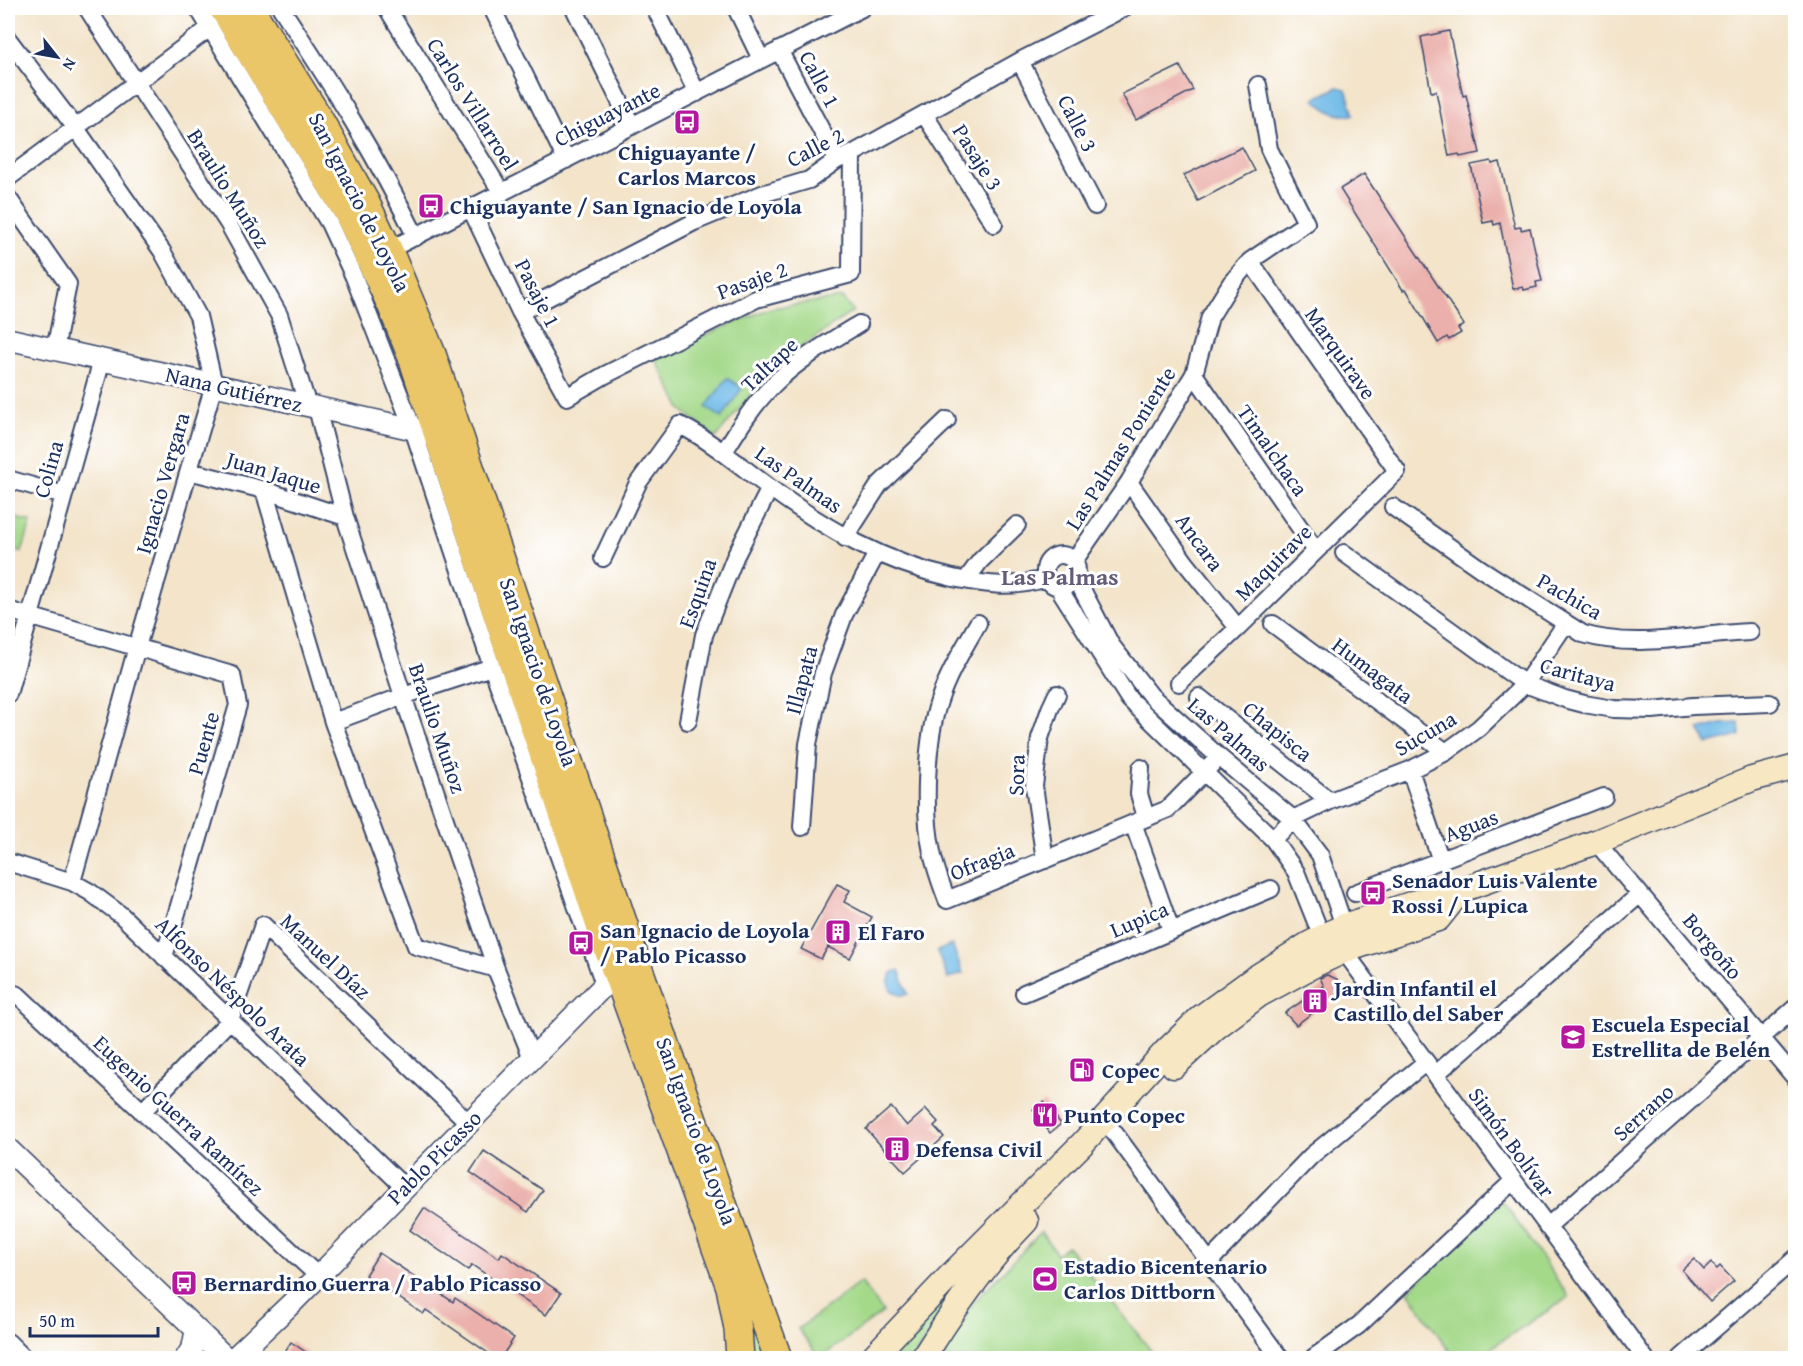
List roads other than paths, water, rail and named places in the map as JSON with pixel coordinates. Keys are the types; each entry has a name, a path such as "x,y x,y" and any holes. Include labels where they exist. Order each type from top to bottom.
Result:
{"main road":[{"name":"San Ignacio de Loyola","path":"250,8 317,115 380,254 409,349 618,971 730,1287 738,1329 740,1359"},
{"name":"San Ignacio de Loyola","path":"217,17 348,213 380,254"},
{"path":"872,1359 1083,1143 1200,1018 1255,978 1322,937 1344,927 1435,896 1461,890 1596,842 1752,779 1796,767"},
{"path":"923,1359 948,1317 1016,1232 1169,1071 1215,1028 1259,995 1318,963 1344,951 1438,918 1461,890"},
{"name":"San Ignacio de Loyola","path":"618,971 778,1358"}],"street":[{"name":"Braulio Muñoz","path":"87,8 228,223 279,315 312,407 403,696 496,969 531,1058"},
{"name":"San Ignacio de Loyola","path":"198,8 217,17 329,223 354,277 438,435 492,667 618,971"},
{"name":"San Ignacio de Loyola","path":"281,8 375,158 416,237"},
{"name":"Carlos Villarroel","path":"387,8 502,193"},
{"path":"492,8 566,160"},
{"path":"574,8 632,126"},
{"path":"655,8 697,93"},
{"path":"736,8 761,60"},
{"name":"Chiguayante","path":"380,254 862,8"},
{"name":"Calle 2","path":"520,312 694,222 762,194 809,180 844,157 1020,61 1124,8"},
{"path":"8,178 135,83 217,17"},
{"name":"Ignacio Vergara","path":"8,39 75,127 162,251 198,316 214,385 137,647 72,882"},
{"name":"Calle 1","path":"779,50 844,157"},
{"name":"Calle 3","path":"1020,61 1095,206"},
{"name":"Las Palmas Poniente","path":"1075,570 1164,427 1194,374 1210,317 1231,283 1250,261 1306,223 1269,149 1258,85"},
{"name":"Pasaje 3","path":"924,114 993,224"},
{"name":"Pasaje 2","path":"567,397 605,375 756,299 851,274 844,157"},
{"path":"8,198 68,284 55,350"},
{"name":"Pasaje 1","path":"471,208 520,312 567,397"},
{"name":"Marquirave","path":"1250,261 1397,471"},
{"name":"Taltape","path":"723,452 748,414 771,386 809,355 859,324"},
{"name":"Nana Gutiérrez","path":"8,339 438,435"},
{"name":"Colina","path":"8,694 102,360"},
{"name":"Timalchaca","path":"1194,374 1316,551"},
{"path":"845,538 879,485 947,420"},
{"name":"Las Palmas","path":"603,558 638,483 680,424 701,436 770,488 845,538 924,571 999,585 1052,582 1068,585 1075,570"},
{"name":"Juan Jaque","path":"189,471 264,490 345,517"},
{"name":"Maquirave","path":"1179,683 1397,471"},
{"path":"8,479 64,495"},
{"name":"Ancara","path":"1129,482 1185,562 1238,628"},
{"name":"Esquina","path":"688,721 704,635 735,557 770,488"},
{"path":"264,490 333,722 416,946 496,969"},
{"name":"Pachica","path":"1393,507 1481,569 1583,634 1600,639 1635,641 1750,632"},
{"path":"966,580 980,561 1017,525"},
{"name":"Illapata","path":"802,827 807,744 823,672 844,615 877,553"},
{"name":"Caritaya","path":"1344,553 1525,684 1584,704 1614,709 1652,710 1693,706 1770,704"},
{"path":"1052,582 1046,567 1053,558 1065,556 1075,570"},
{"name":"Las Palmas","path":"1075,570 1111,645 1151,696 1293,819 1320,855 1344,927"},
{"name":"Las Palmas","path":"1052,582 1129,699 1273,839 1296,872 1322,937"},
{"name":"Puente","path":"8,610 232,675 238,705 164,957"},
{"name":"Ofragia","path":"978,623 939,701 931,735 927,797 931,849 947,900 1168,809 1205,774 1219,757"},
{"name":"Sucuna","path":"1273,839 1293,819 1330,801 1410,770 1446,752 1479,728 1525,684 1566,623"},
{"name":"Humagata","path":"1273,624 1446,752"},
{"path":"333,722 492,667"},
{"name":"Sora","path":"1045,860 1034,786 1040,738 1057,694"},
{"name":"Chapisca","path":"1199,697 1330,801"},
{"path":"1141,768 1140,820 1171,930"},
{"path":"1410,770 1441,861"},
{"name":"Aguas","path":"1354,893 1604,797"},
{"name":"Borgoño","path":"1596,842 1796,1079"},
{"name":"Alfonso Néspolo Arata","path":"8,862 72,882 121,915 404,1187"},
{"name":"Lupica","path":"1024,993 1271,889"},
{"path":"1209,1263 1311,1156 1430,1068 1640,894"},
{"name":"Manuel Díaz","path":"142,1112 230,1020 263,925 469,1123"},
{"path":"1344,927 1344,951"},
{"name":"Simón Bolívar","path":"1322,937 1344,951 1645,1359"},
{"name":"Pablo Picasso","path":"234,1359 618,971"},
{"name":"Eugenio Guerra Ramírez","path":"8,992 18,995 318,1276"},
{"name":"Serrano","path":"1547,1227 1796,1007"},
{"path":"1113,1131 1280,1359"},
{"path":"8,1149 226,1359"},
{"path":"1313,1359 1359,1325 1513,1180"},
{"path":"1681,1359 1796,1258"},
{"path":"186,1359 193,1347 196,1331"},
{"path":"8,1342 24,1359"}],"water":[{"path":"1338,87 1346,89 1354,115 1332,112 1314,99"},
{"path":"727,378 742,388 722,418 706,407"},
{"path":"1739,723 1740,736 1708,744 1699,730 1721,724"},
{"path":"952,945 963,973 948,979 937,951"},
{"path":"899,970 908,994 900,995 891,990 888,983 892,973"}],"place":[{"name":"Chiguayante / Carlos Marcos","path":"687,122"},
{"name":"Chiguayante / San Ignacio de Loyola","path":"431,206"},
{"name":"Senador Luis Valente Rossi / Lupica","path":"1373,893"},
{"name":"El Faro","path":"838,932"},
{"name":"San Ignacio de Loyola / Pablo Picasso","path":"581,943"},
{"name":"Jardin Infantil el Castillo del Saber","path":"1315,1001"},
{"name":"Escuela Especial Estrellita de Belén","path":"1573,1037"},
{"name":"Copec","path":"1082,1070"},
{"name":"Punto Copec","path":"1045,1115"},
{"name":"Defensa Civil","path":"897,1149"},
{"name":"Estadio Bicentenario Carlos Dittborn","path":"1045,1279"},
{"name":"Bernardino Guerra / Pablo Picasso","path":"184,1283"}],"district":[{"name":"Las Palmas","path":"1060,576"}]}
